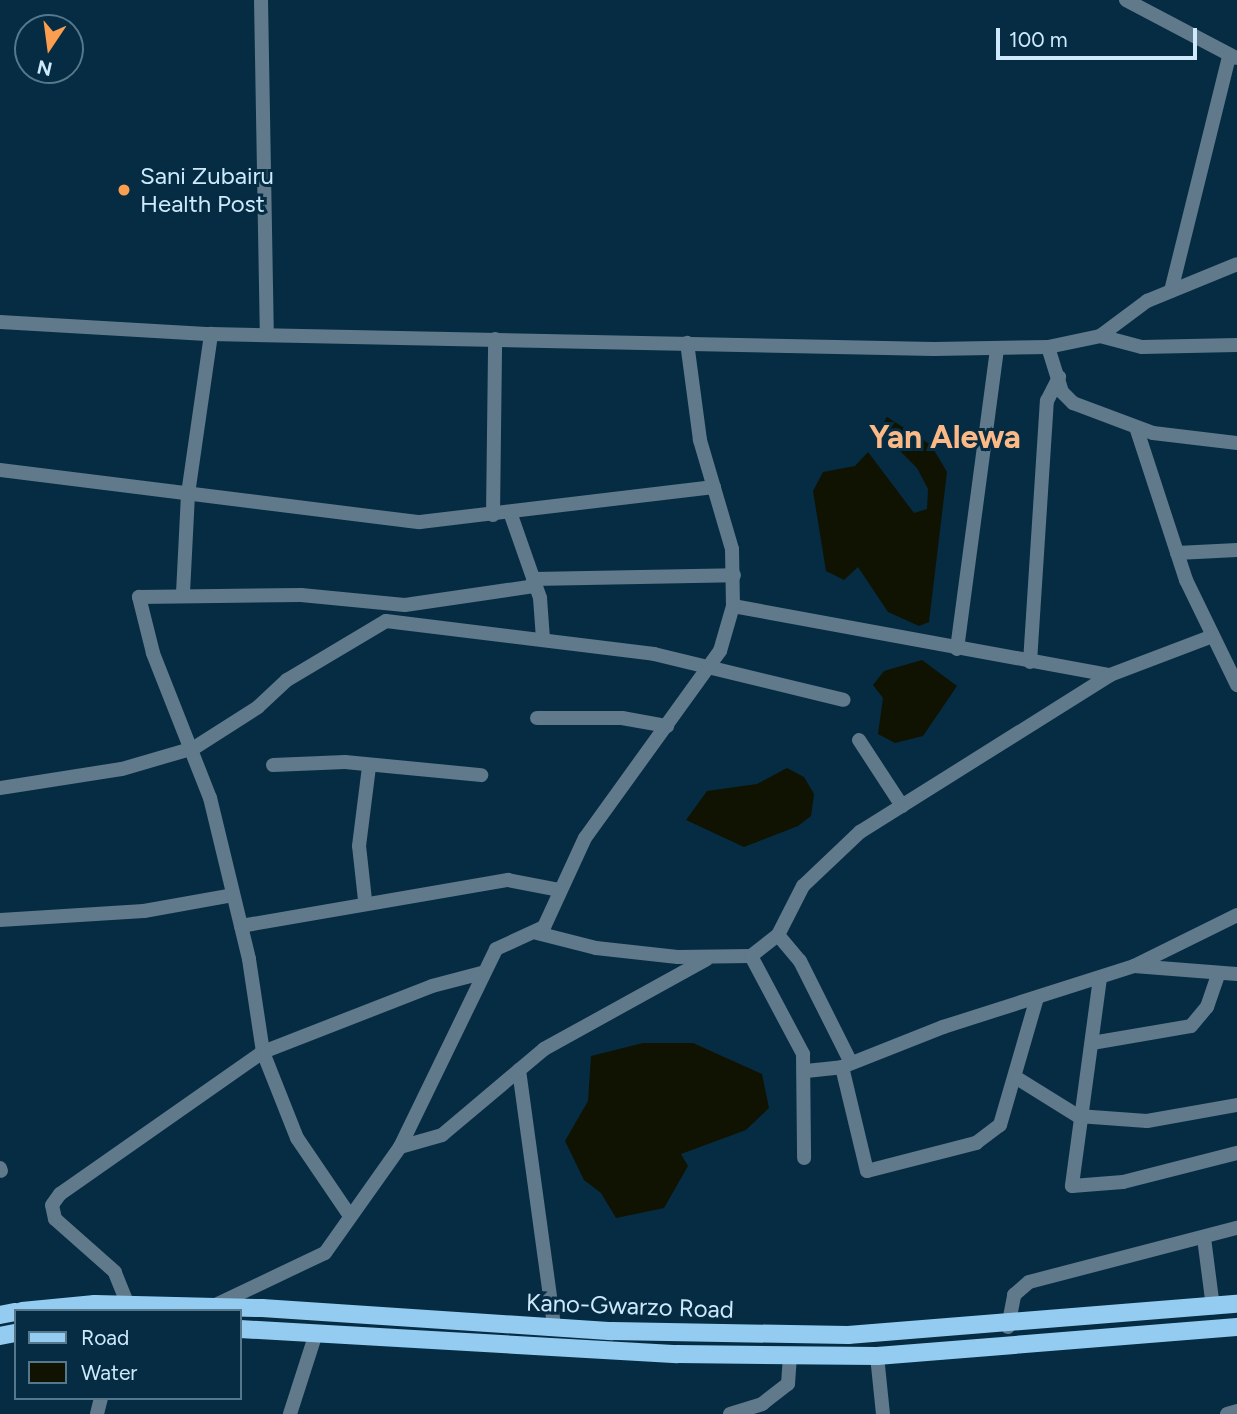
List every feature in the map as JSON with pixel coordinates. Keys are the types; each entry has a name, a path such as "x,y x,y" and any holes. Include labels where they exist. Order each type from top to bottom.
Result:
{"main road":[{"name":"Kano-Gwarzo Road","path":"52,1309 128,1304 242,1308 740,1335 1008,1327 1237,1304"},
{"name":"Kano-Gwarzo Road","path":"242,1329 790,1356 877,1356 1237,1327"}],"street":[{"path":"261,0 267,332"},
{"path":"1126,0 1233,57 1171,291"},
{"path":"1100,336 1115,319 1171,291 1237,264"},
{"path":"0,322 211,334 267,332 997,349 1048,347 1100,336 1142,346 1237,345"},
{"path":"183,593 188,494 211,334"},
{"path":"493,515 495,339"},
{"path":"537,933 585,838 711,668 733,606 734,575 700,440 687,343"},
{"path":"1048,347 1059,377 1073,403 1136,427 1237,443"},
{"path":"957,649 997,349"},
{"path":"1030,662 1047,401 1059,377"},
{"path":"1136,427 1177,553 1210,638 1237,685"},
{"path":"0,470 420,522 511,515 561,501 714,487"},
{"path":"511,515 534,582 543,639"},
{"path":"1177,553 1237,550"},
{"path":"348,1213 297,1138 263,1052 241,926 194,747 158,666 139,600 142,593 360,598 386,605 467,600 534,582 734,575"},
{"path":"386,605 386,621"},
{"path":"733,606 1110,675"},
{"path":"0,788 122,769 194,747 258,707 287,680 386,621 543,639 711,668 844,701"},
{"path":"207,1308 249,1284 315,1261 348,1213 400,1147 482,973 496,949 537,933 596,948 709,959 751,956 778,935 803,886 860,832 1110,675 1210,638"},
{"path":"537,718 622,718 667,726"},
{"path":"859,740 902,806"},
{"path":"273,765 369,766 481,775"},
{"path":"365,900 359,846 369,766"},
{"path":"241,926 365,900 508,880 560,890"},
{"path":"0,920 144,911 233,895"},
{"path":"806,1071 846,1064 1134,966 1237,915"},
{"path":"778,935 800,961 846,1064 864,1168 874,1173 984,1139 1000,1125 1037,998"},
{"path":"751,956 799,1040 806,1071 804,1158"},
{"path":"400,1147 442,1135 560,1039 709,959"},
{"path":"1134,966 1218,975 1237,974"},
{"path":"128,1304 115,1272 55,1219 54,1200 106,1156 263,1052 432,986 482,973"},
{"path":"1092,1043 1191,1026 1207,1007 1218,975"},
{"path":"1100,978 1070,1183 1077,1189 1237,1153"},
{"path":"519,1070 554,1327"},
{"path":"1015,1077 1078,1116 1147,1121 1237,1105"},
{"path":"1008,1327 1014,1295 1029,1282 1237,1228"},
{"path":"1204,1238 1213,1307"},
{"path":"290,1414 316,1333"},
{"path":"730,1414 762,1404 788,1384 790,1356"},
{"path":"877,1356 883,1414"},
{"path":"1227,1414 1237,1411"}],"water":[{"path":"887,417 931,445 947,472 929,622 919,626 888,612 858,567 844,580 826,571 813,491 823,472 855,466 868,452 914,513 927,509 928,489 917,468 879,430"},
{"path":"922,660 957,686 923,736 895,743 878,734 883,698 873,685 884,671"},
{"path":"787,768 804,777 814,794 811,816 798,826 744,847 686,820 707,791 757,784"},
{"path":"643,1043 693,1043 762,1074 769,1108 746,1130 681,1154 688,1166 664,1208 616,1218 601,1193 584,1180 565,1141 588,1101 591,1056"}],"place":[{"name":"Sani Zubairu Health Post","path":"124,190"}],"district":[{"name":"Yan Alewa","path":"945,437"}]}
